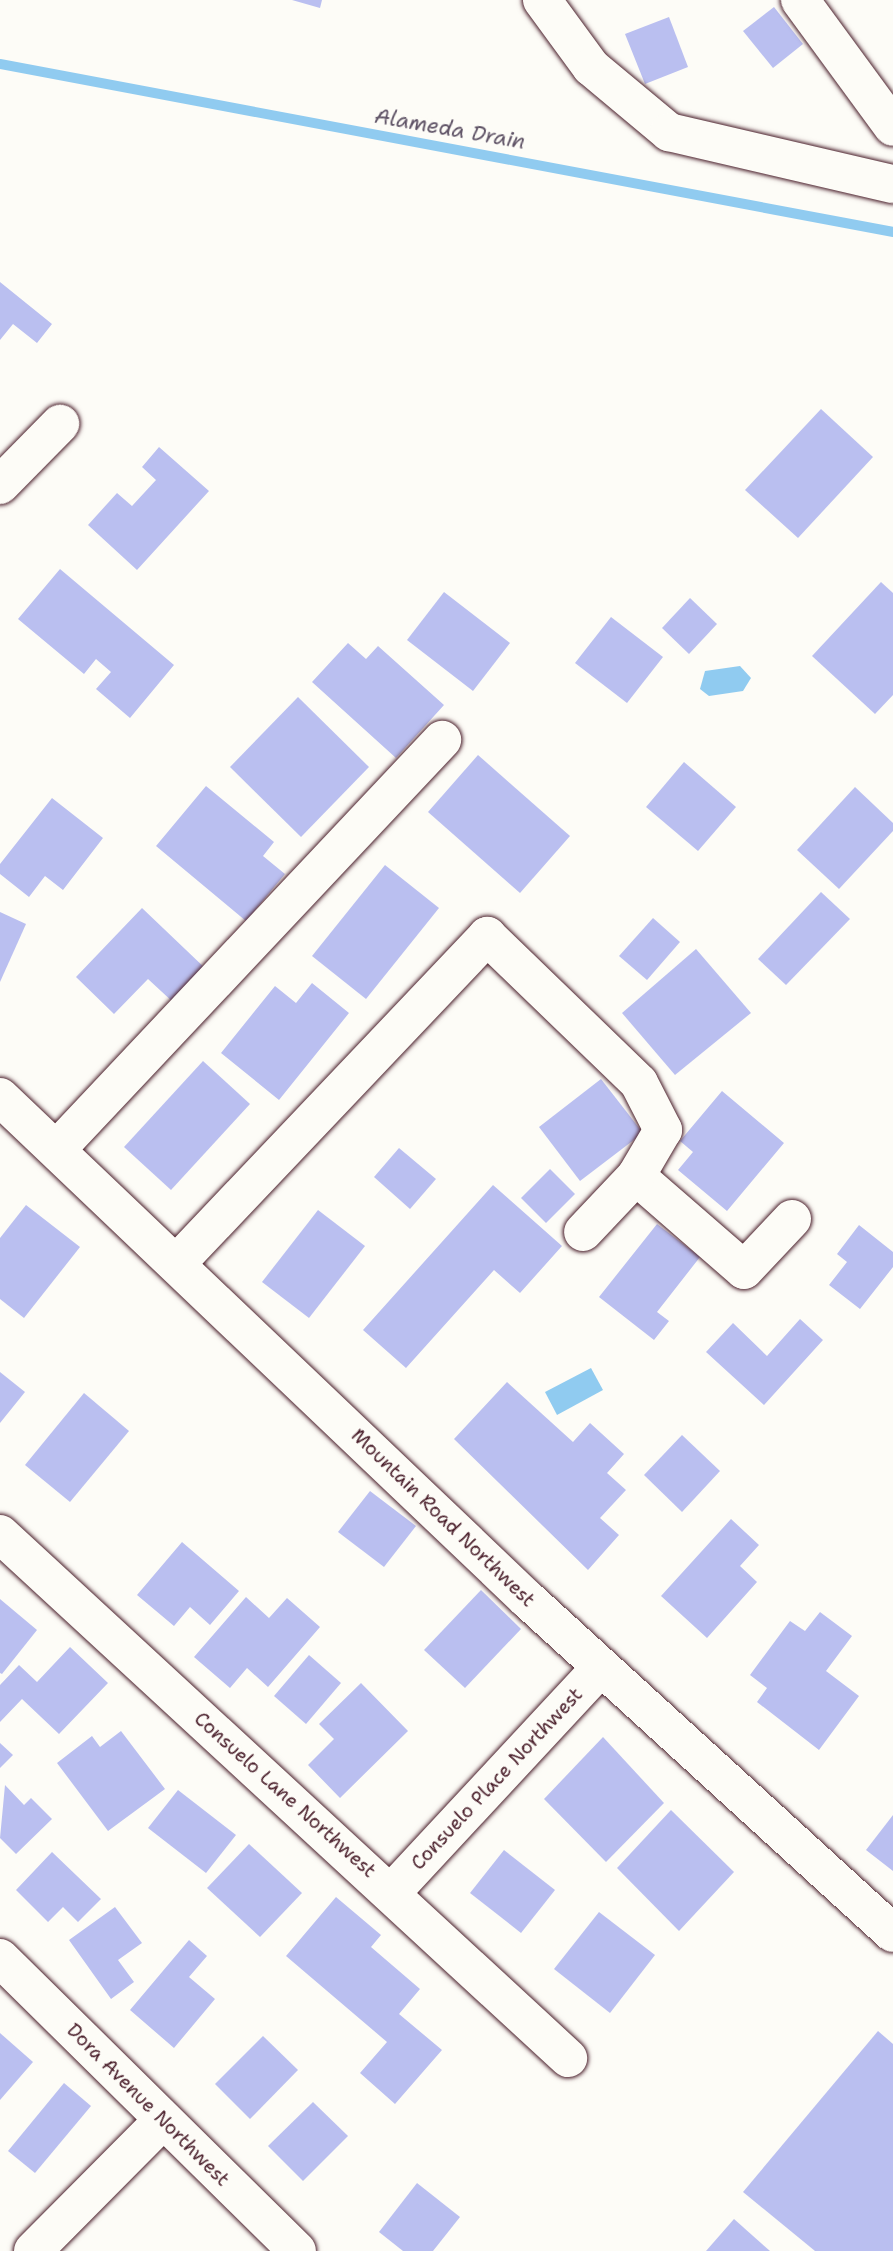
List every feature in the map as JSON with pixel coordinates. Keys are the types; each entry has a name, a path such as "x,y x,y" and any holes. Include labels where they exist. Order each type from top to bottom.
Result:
{"street":[{"path":"542,0 591,67 669,132 893,184"},
{"path":"800,0 893,127"},
{"path":"0,485 60,425"},
{"path":"57,1149 442,740"},
{"path":"177,1263 487,936 639,1083 663,1130 636,1176 583,1232"},
{"name":"Mountain Road Northwest","path":"0,1097 601,1667 893,1933"},
{"path":"636,1176 744,1270 792,1219"},
{"name":"Consuelo Lane Northwest","path":"0,1535 28,1567 393,1891 568,2058"},
{"name":"Consuelo Place Northwest","path":"393,1891 601,1667"},
{"name":"Dora Avenue Northwest","path":"0,1958 297,2251"},
{"path":"33,2251 163,2120"}],"water":[{"path":"740,666 751,678 743,691 709,696 700,689 705,671"},
{"path":"591,1368 603,1390 557,1415 545,1392"}],"building":[{"path":"292,0 322,0 320,8"},
{"path":"774,7 803,44 773,68 743,31"},
{"path":"669,17 688,67 645,84 625,34"},
{"path":"0,282 52,324 37,343 13,324 0,340"},
{"path":"821,409 873,457 798,538 745,490"},
{"path":"159,447 209,491 137,570 88,525 117,493 132,506 156,480 142,467"},
{"path":"60,569 174,665 130,718 96,689 111,672 96,659 84,674 18,619"},
{"path":"881,582 893,593 893,695 875,714 812,656"},
{"path":"444,592 510,643 473,691 407,640"},
{"path":"690,598 717,624 689,654 662,628"},
{"path":"611,617 663,657 627,703 575,663"},
{"path":"348,643 366,659 378,646 444,705 396,758 312,682"},
{"path":"298,697 369,767 301,837 230,767"},
{"path":"478,755 570,836 520,893 428,812"},
{"path":"684,762 736,807 698,851 646,807"},
{"path":"206,786 274,842 263,856 285,874 246,921 156,846"},
{"path":"855,787 893,823 893,831 839,889 797,850"},
{"path":"52,798 103,838 63,890 45,876 29,897 0,874 0,864"},
{"path":"385,865 439,908 366,999 312,956"},
{"path":"821,892 850,919 786,985 758,959"},
{"path":"142,908 207,970 175,1004 148,979 114,1014 76,977"},
{"path":"0,912 26,924 0,982"},
{"path":"653,918 680,942 647,980 619,956"},
{"path":"696,949 751,1013 675,1075 622,1013"},
{"path":"312,983 349,1013 279,1100 221,1053 275,986 296,1003"},
{"path":"203,1061 250,1104 171,1190 124,1147"},
{"path":"601,1079 643,1133 580,1181 539,1127"},
{"path":"722,1091 784,1143 727,1211 678,1170 693,1152 680,1141"},
{"path":"399,1148 436,1179 410,1209 374,1177"},
{"path":"550,1169 575,1194 546,1223 521,1198"},
{"path":"493,1185 562,1246 520,1293 494,1270 406,1368 363,1330"},
{"path":"26,1205 80,1247 24,1318 0,1299 0,1238"},
{"path":"318,1210 365,1246 309,1318 262,1282"},
{"path":"657,1224 700,1257 657,1312 669,1321 654,1340 599,1297"},
{"path":"859,1225 893,1252 893,1267 860,1309 829,1285 847,1262 837,1254"},
{"path":"800,1319 823,1340 764,1405 706,1352 733,1323 767,1356"},
{"path":"0,1372 25,1392 0,1423"},
{"path":"507,1382 573,1442 590,1423 624,1454 607,1473 626,1490 600,1518 619,1535 588,1570 454,1439"},
{"path":"84,1393 129,1431 70,1502 25,1465"},
{"path":"682,1435 720,1471 682,1512 644,1475"},
{"path":"370,1491 416,1526 384,1567 338,1532"},
{"path":"731,1519 759,1545 740,1566 757,1582 707,1638 661,1596"},
{"path":"182,1542 239,1591 210,1625 190,1607 174,1626 137,1595"},
{"path":"481,1590 521,1629 465,1688 424,1650"},
{"path":"246,1597 269,1618 287,1598 320,1627 268,1687 247,1668 230,1688 194,1657"},
{"path":"0,1599 37,1630 2,1674 0,1673"},
{"path":"820,1612 852,1636 826,1671 859,1696 819,1750 757,1702 767,1688 750,1675 790,1621 805,1631"},
{"path":"70,1647 108,1683 59,1734 22,1699 0,1722 0,1685 19,1665 37,1682"},
{"path":"309,1655 341,1683 306,1724 274,1696"},
{"path":"361,1683 408,1731 340,1798 308,1765 334,1739 319,1724"},
{"path":"121,1731 165,1789 108,1831 57,1763 92,1736 100,1747"},
{"path":"603,1737 664,1803 606,1862 544,1799"},
{"path":"0,1743 13,1755 0,1768"},
{"path":"5,1785 24,1805 31,1798 52,1819 16,1854 0,1838"},
{"path":"178,1790 236,1835 206,1873 148,1828"},
{"path":"671,1810 734,1872 679,1931 617,1868"},
{"path":"893,1815 893,1871 866,1850"},
{"path":"249,1844 302,1893 260,1937 207,1888"},
{"path":"504,1850 555,1890 521,1933 470,1893"},
{"path":"52,1852 101,1899 78,1922 63,1907 48,1922 16,1890"},
{"path":"336,1897 381,1935 371,1947 420,1989 399,2014 442,2050 395,2104 360,2073 387,2042 286,1956"},
{"path":"115,1907 142,1943 118,1960 134,1982 111,1999 69,1940"},
{"path":"599,1912 655,1955 610,2013 554,1969"},
{"path":"189,1940 207,1956 189,1977 215,1999 174,2048 130,2010"},
{"path":"878,2031 893,2044 893,2251 815,2251 743,2192"},
{"path":"0,2033 33,2062 0,2100"},
{"path":"263,2036 298,2070 250,2119 215,2084"},
{"path":"64,2083 91,2106 35,2173 8,2151"},
{"path":"313,2102 348,2136 303,2181 268,2146"},
{"path":"417,2183 460,2217 433,2251 403,2251 379,2232"},
{"path":"734,2219 770,2251 706,2251"}],"waterway":[{"name":"Alameda Drain","path":"0,64 893,232"}]}
